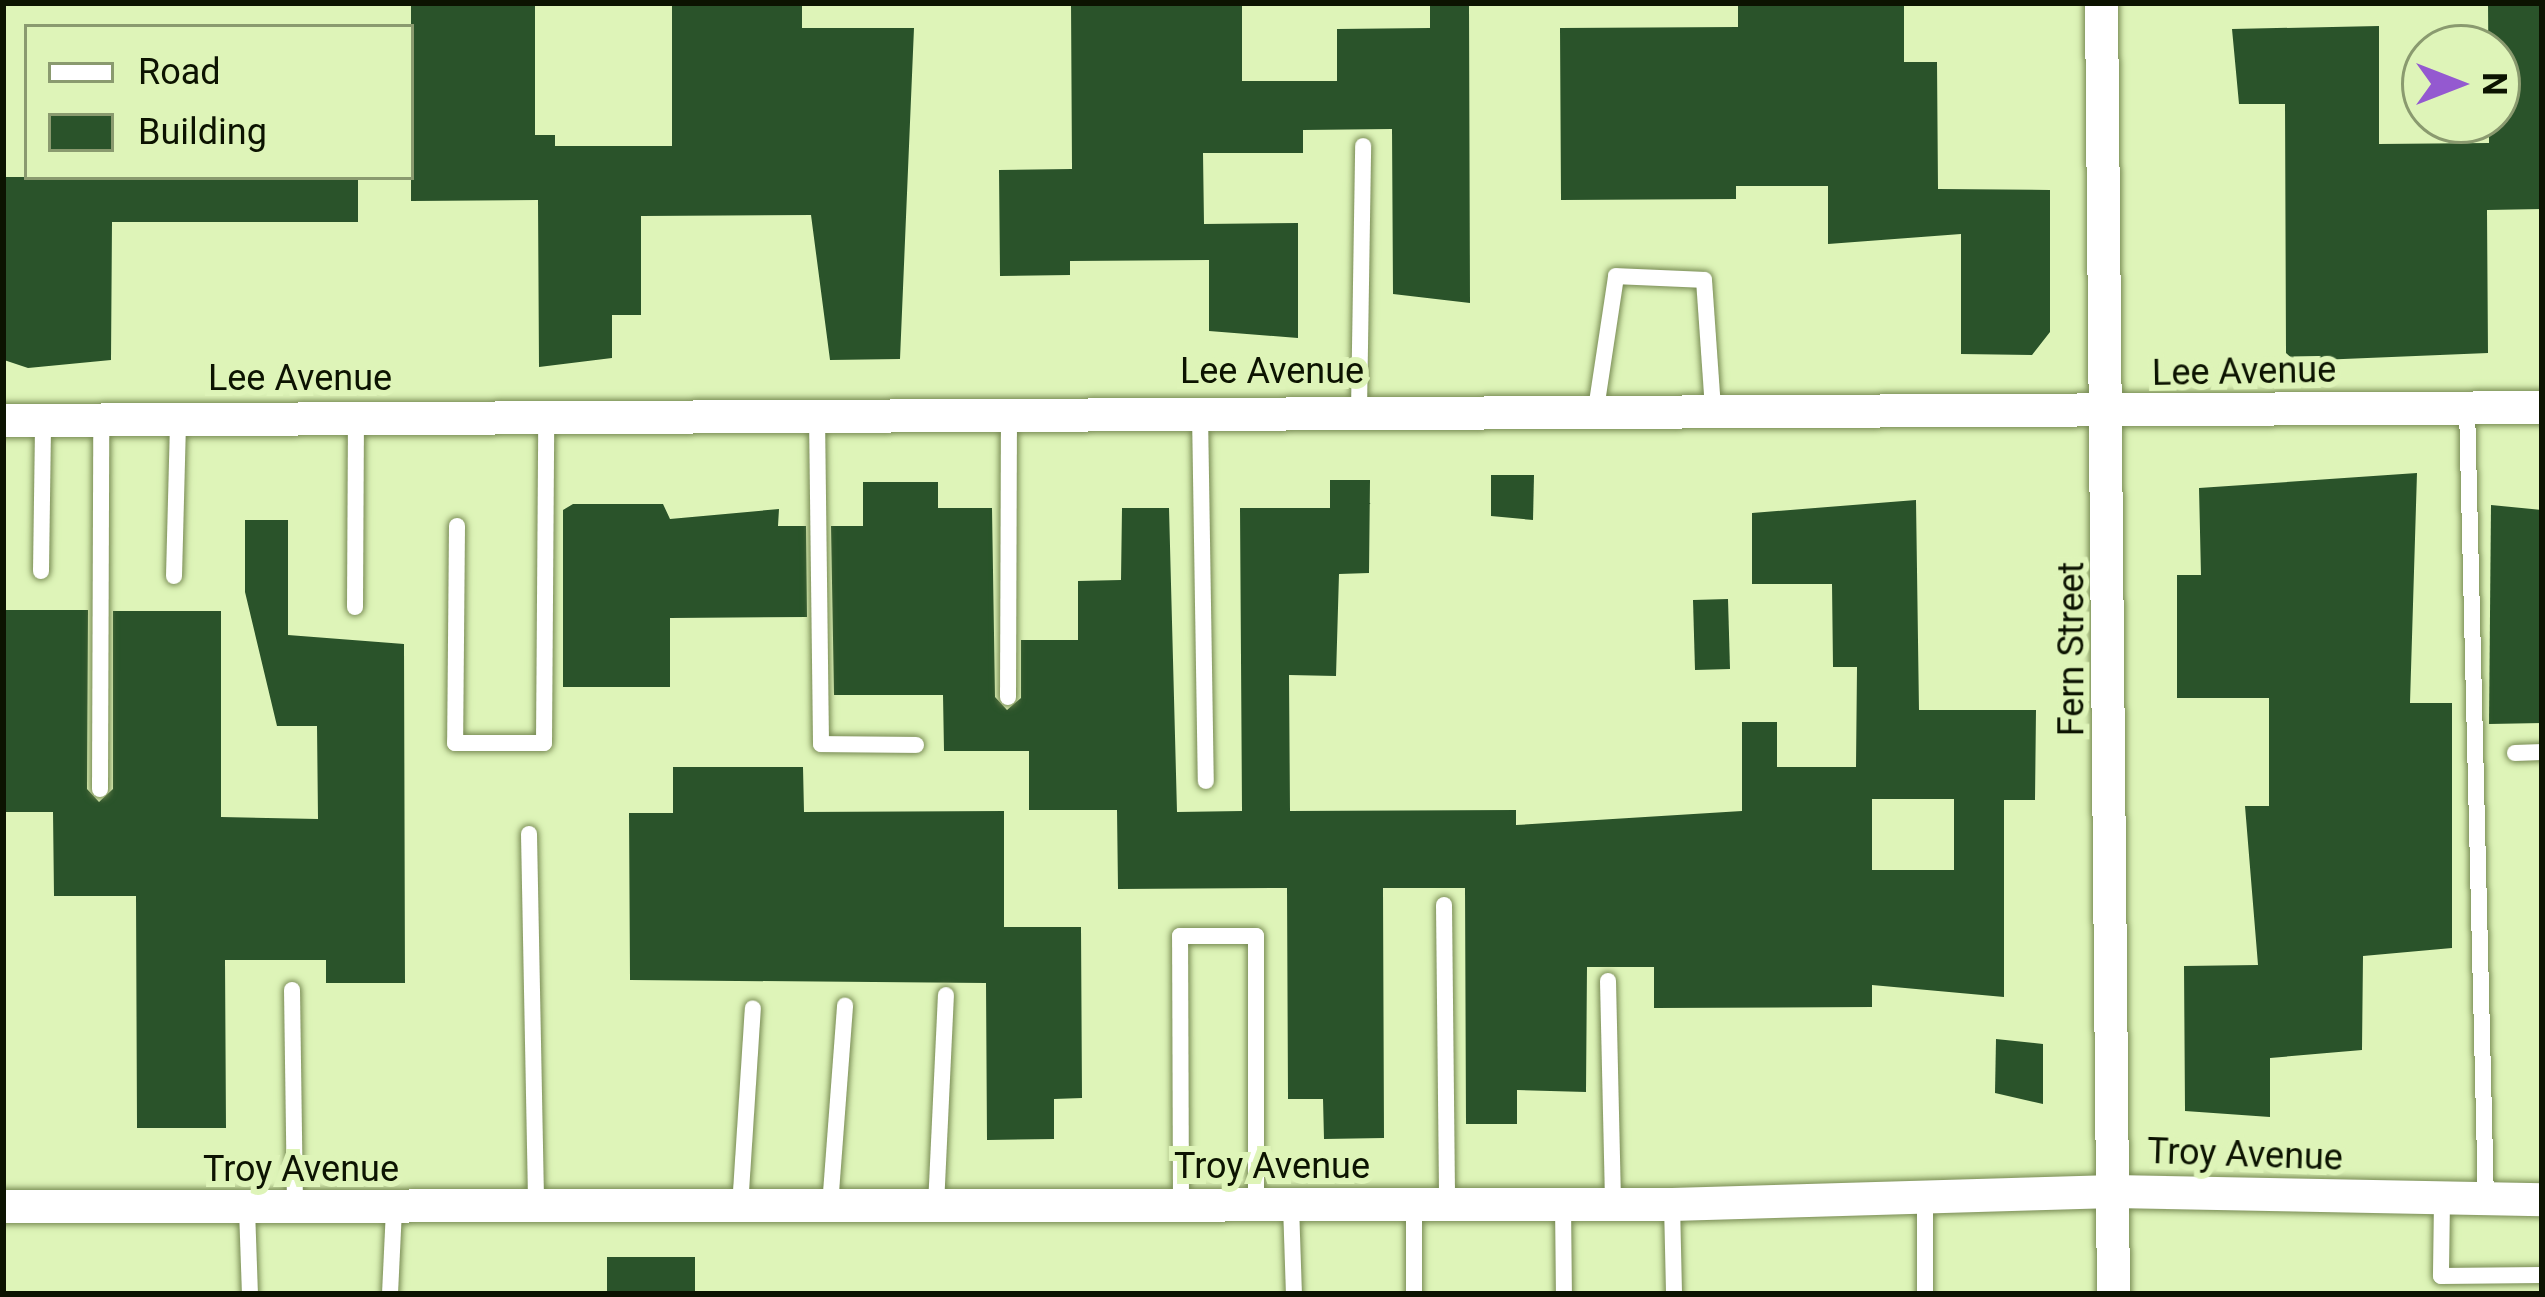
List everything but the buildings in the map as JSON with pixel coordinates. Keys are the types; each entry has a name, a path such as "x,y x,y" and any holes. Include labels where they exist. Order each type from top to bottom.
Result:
{"street":[{"name":"Fern Street","path":"2101,3 2110,413 2113,1294"},
{"name":"Lee Avenue","path":"3,420 1713,408 2110,413 2542,407"},
{"name":"Troy Avenue","path":"3,1206 1672,1204 2113,1191 2542,1199"}],"lane":[{"path":"1359,411 1363,146"},
{"path":"1596,409 1616,276 1704,280 1713,408"},
{"path":"2467,406 2486,1199"},
{"path":"1200,412 1206,782"},
{"path":"1008,698 1009,413"},
{"path":"817,415 821,744 916,745"},
{"path":"457,526 455,743 544,743 546,417"},
{"path":"355,607 356,418"},
{"path":"100,789 101,419"},
{"path":"174,576 178,419"},
{"path":"41,572 43,420"},
{"path":"2515,753 2542,752"},
{"path":"529,834 536,1208"},
{"path":"1414,1294 1430,1205 1444,905"},
{"path":"1181,1206 1180,935 1256,935 1256,1205"},
{"path":"1608,981 1613,1204"},
{"path":"292,991 295,1209"},
{"path":"936,1207 946,995"},
{"path":"830,1207 844,1006"},
{"path":"740,1208 753,1008"},
{"path":"1925,1194 1925,1294"},
{"path":"2442,1199 2441,1276 2542,1275"},
{"path":"1563,1204 1564,1294"},
{"path":"1672,1204 1674,1294"},
{"path":"1291,1205 1294,1294"},
{"path":"247,1209 250,1294"},
{"path":"390,1294 394,1209"}]}
